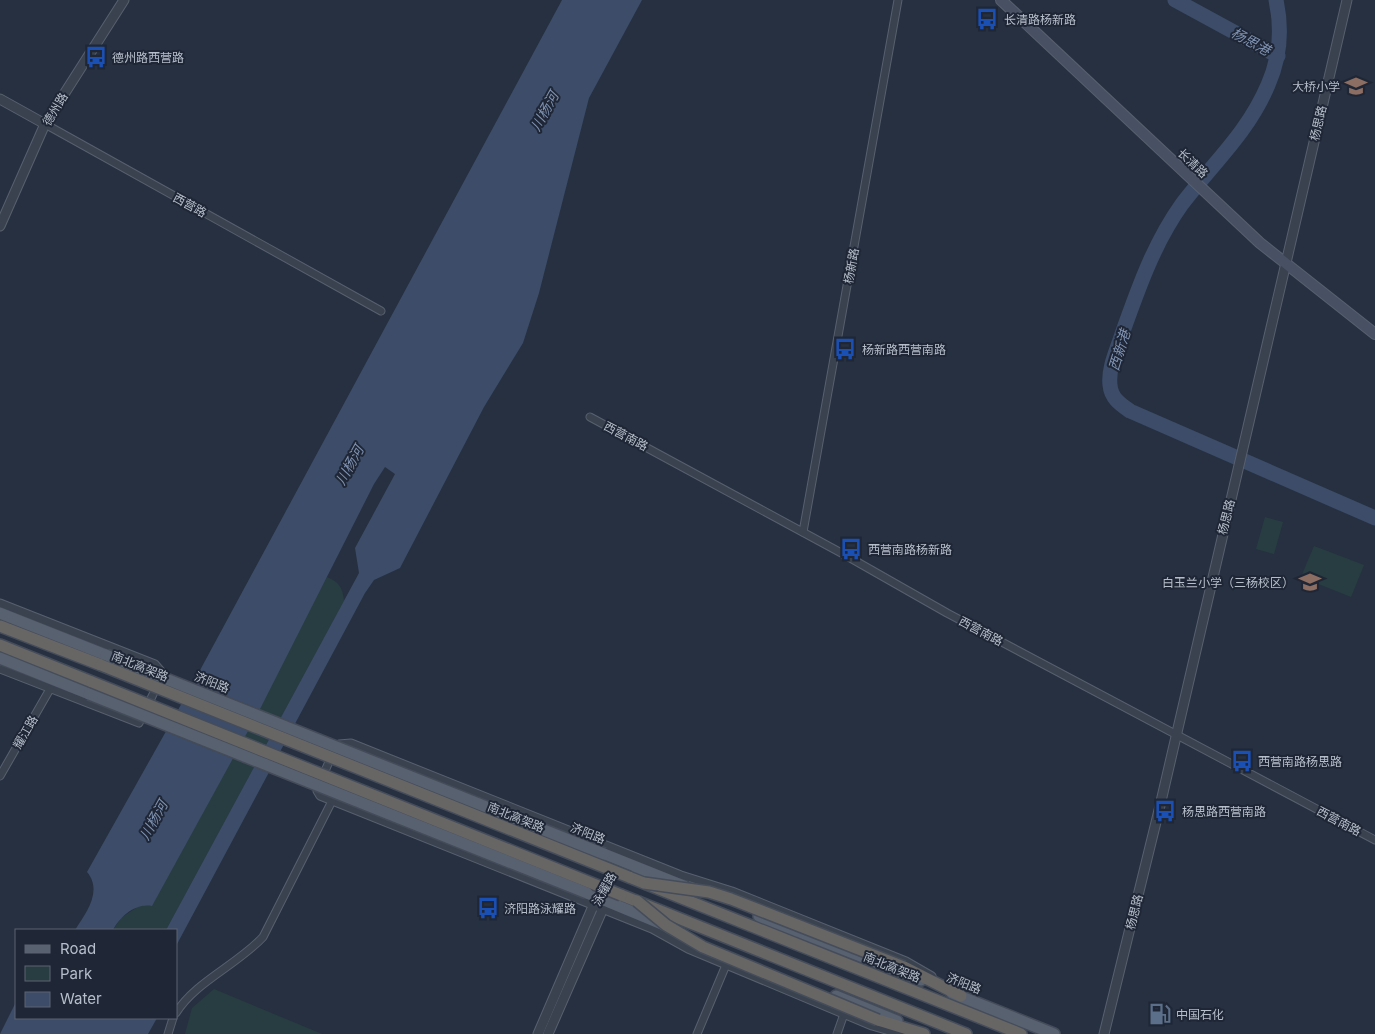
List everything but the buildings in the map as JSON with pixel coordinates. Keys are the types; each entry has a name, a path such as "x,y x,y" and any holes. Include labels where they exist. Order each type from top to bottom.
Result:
{"highway":[{"name":"南北高架路","path":"0,626 1022,1034"},
{"path":"0,645 966,1034"},
{"path":"644,883 709,892 731,899 904,967 961,996"},
{"path":"637,901 666,925 703,947 878,1020 924,1034"}],"main road":[{"name":"长清路","path":"1001,0 1213,199 1286,264 1375,334"},
{"name":"济阳路","path":"0,613 1054,1034"},
{"path":"0,658 597,902 930,1034"}],"street":[{"name":"德州路","path":"0,226 45,124 124,0"},
{"name":"杨新路","path":"803,532 898,0"},
{"name":"杨思路","path":"1104,1034 1347,0"},
{"name":"西营路","path":"0,99 381,311"},
{"name":"西营南路","path":"590,417 803,532 947,613 1375,840"},
{"path":"0,604 155,664 161,671 160,680 139,723 0,669"},
{"name":"耀江路","path":"0,776 50,689"},
{"path":"900,1034 844,1014 688,949 597,902 320,796 317,792 318,787 334,748 339,744 351,743 681,875 732,891 906,961 961,996"},
{"path":"178,1010 191,993 251,950 263,937 332,801"},
{"name":"泳耀路","path":"538,1034 597,902 619,861"},
{"name":"泳耀路","path":"548,1034 597,902"},
{"path":"697,1034 726,965"},
{"path":"837,1034 844,1014"},
{"path":"168,1034 173,1019"}],"green space":[{"path":"1265,517 1283,522 1274,554 1256,549"},
{"path":"1314,546 1364,565 1351,597 1301,577"},
{"path":"327,577 335,581 343,592 344,601 167,929 114,929 121,918 136,908"},
{"path":"214,989 322,1034 185,1034 192,1008"}],"water":[{"name":"川杨河","path":"562,0 642,0 589,98 539,293 523,343 484,407 400,568 374,580 365,593 178,942 178,929 167,929 359,573 355,548 395,474 385,467 374,484 259,711 152,906 140,907 129,912 114,929 76,929 88,909 93,894 92,879 87,872 192,685"},
{"path":"15,1004 15,1019 156,1019 148,1034 0,1034"}],"waterway":[{"name":"杨思港","path":"1175,0 1278,56"},
{"name":"西新港","path":"1276,0 1279,21 1279,43 1268,85 1260,102 1240,133 1182,204 1163,234 1141,283 1115,353 1110,372 1111,390 1117,400 1130,411 1375,518"}],"place":[{"name":"长清路杨新路","path":"987,19"},
{"name":"德州路西营路","path":"96,57"},
{"name":"大桥小学","path":"1356,86"},
{"name":"杨新路西营南路","path":"845,349"},
{"name":"西营南路杨新路","path":"851,549"},
{"name":"白玉兰小学（三杨校区）","path":"1310,582"},
{"name":"西营南路杨思路","path":"1242,761"},
{"name":"杨思路西营南路","path":"1165,811"},
{"name":"济阳路泳耀路","path":"488,908"},
{"name":"中国石化","path":"1160,1014"}]}
